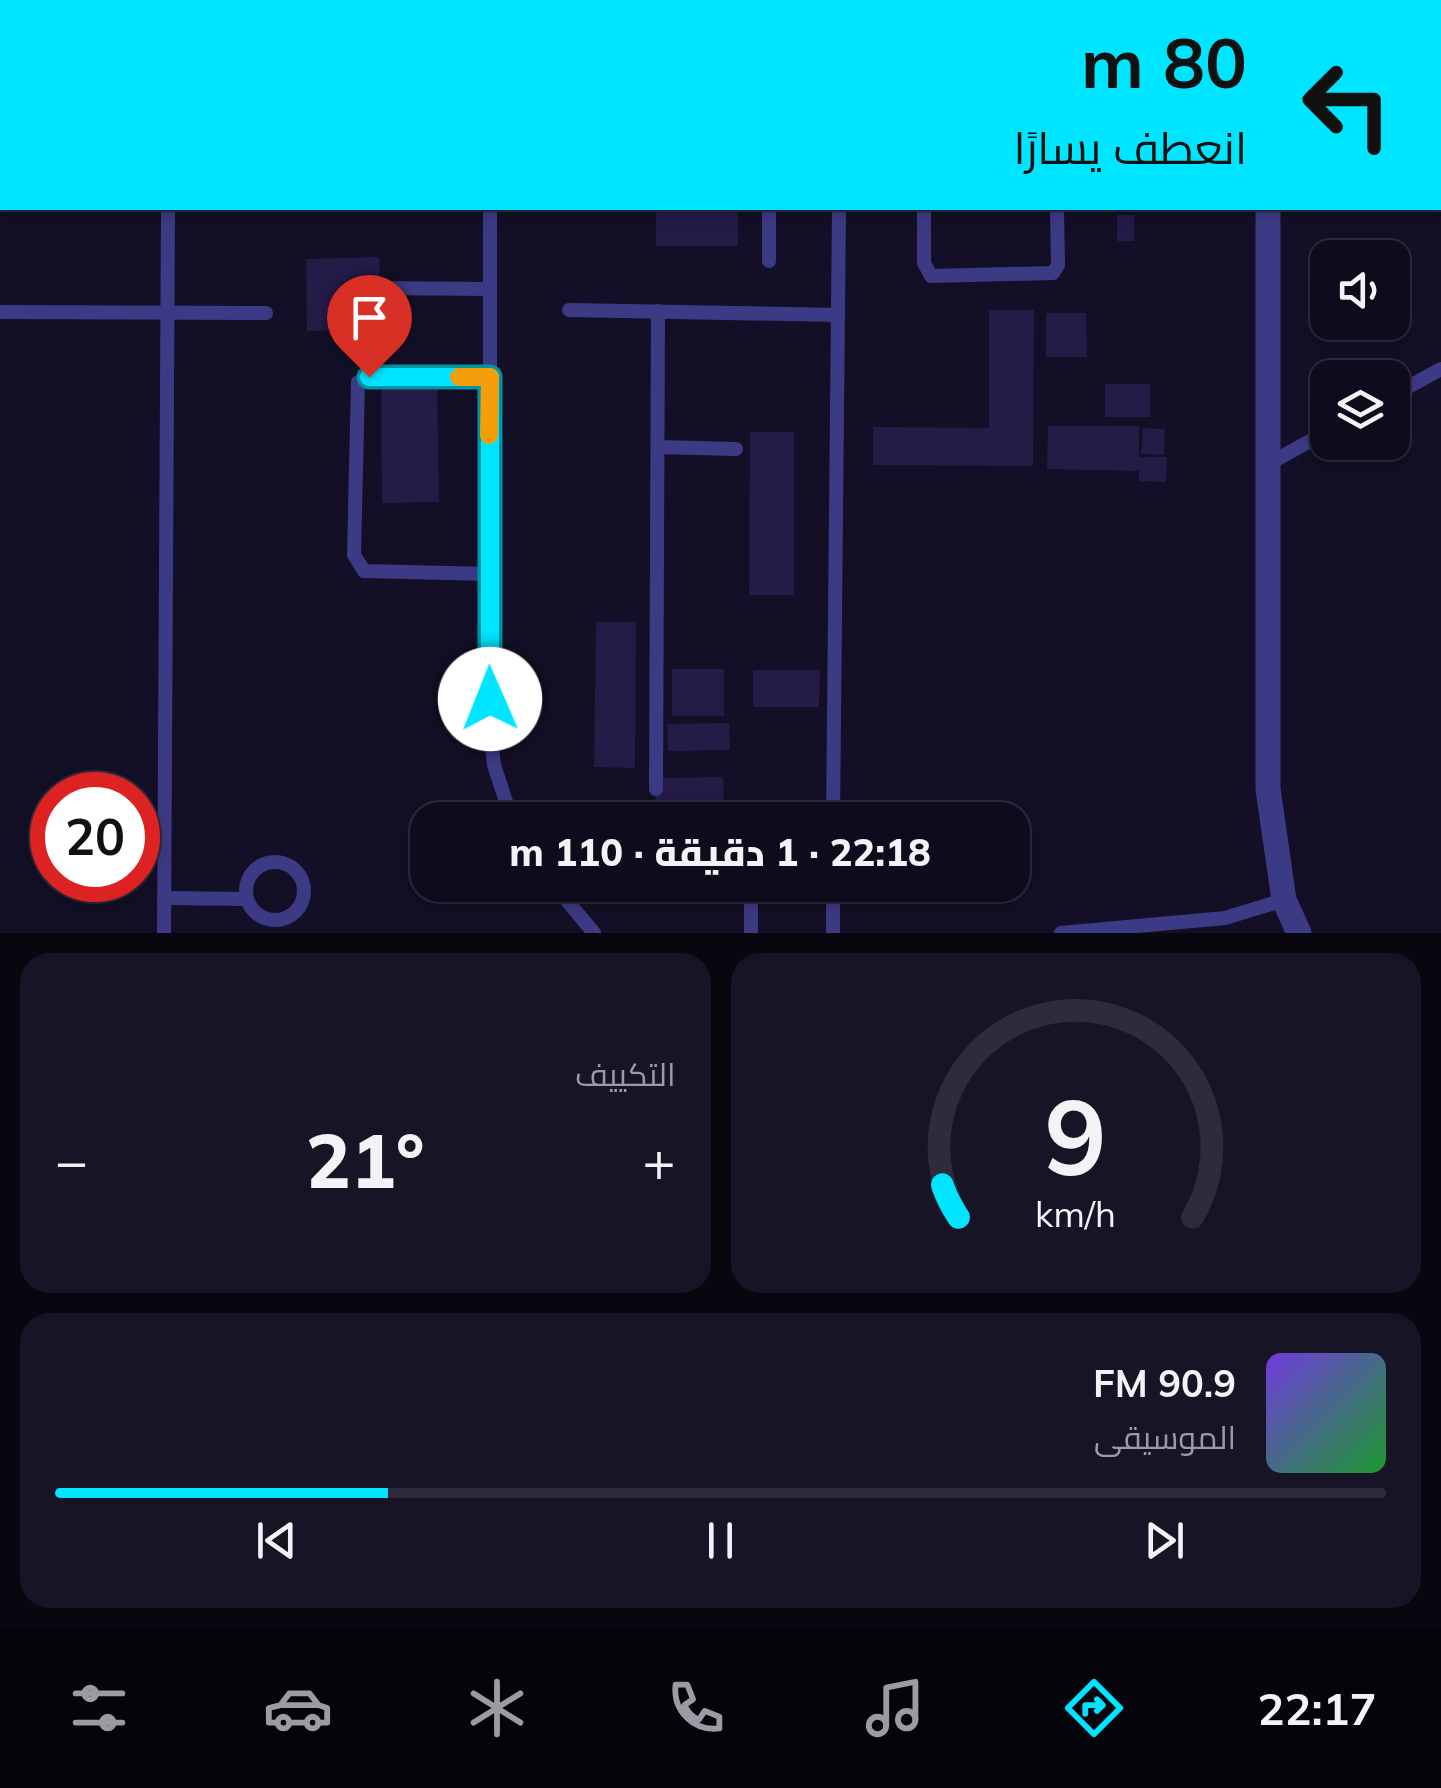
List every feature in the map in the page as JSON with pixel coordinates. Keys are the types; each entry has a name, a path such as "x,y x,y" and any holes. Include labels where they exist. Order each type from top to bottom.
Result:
{"street":[{"path":"1268,210 1268,790 1284,900 1299,933"}],"lane":[{"path":"164,933 168,210"},
{"path":"490,210 490,729 494,765 506,802"},
{"path":"769,210 769,261"},
{"path":"833,802 839,210"},
{"path":"924,210 924,263 931,276 1052,272 1058,265 1057,211"},
{"path":"370,288 490,289"},
{"path":"570,310 838,315"},
{"path":"656,788 658,311"},
{"path":"0,312 266,313"},
{"path":"1410,386 1441,369"},
{"path":"489,574 364,571 354,555 354,499 358,382 369,377 490,377"},
{"path":"1268,464 1310,442"},
{"path":"658,447 736,449"},
{"path":"164,898 246,899 261,917 283,920 301,906 304,883 290,866 267,863 249,877 246,899"},
{"path":"1061,933 1225,918 1284,900"},
{"path":"568,902 594,933"},
{"path":"751,902 751,933"},
{"path":"833,902 833,933"}],"building":[{"path":"656,210 738,210 738,246 656,246"},
{"path":"1117,215 1134,215 1134,241 1117,241"},
{"path":"379,257 383,329 307,331 306,259"},
{"path":"989,310 1034,310 1033,466 873,465 873,427 989,428"},
{"path":"1046,313 1086,313 1087,357 1046,357"},
{"path":"381,383 437,383 439,502 382,503"},
{"path":"1105,384 1150,384 1150,417 1105,417"},
{"path":"1048,426 1139,426 1139,457 1167,457 1166,482 1139,481 1139,471 1047,469"},
{"path":"1143,428 1165,429 1164,455 1141,454"},
{"path":"750,432 794,432 794,595 749,595"},
{"path":"596,622 636,622 635,768 594,767"},
{"path":"672,669 724,669 724,716 672,716"},
{"path":"753,670 820,670 819,707 753,707"},
{"path":"729,723 730,750 668,751 667,724"},
{"path":"723,777 724,802 656,802 655,778"}],"slow traffic":[{"path":"459,377 490,377 489,435"}],"route":[{"path":"369,377 490,377 490,699"}]}
